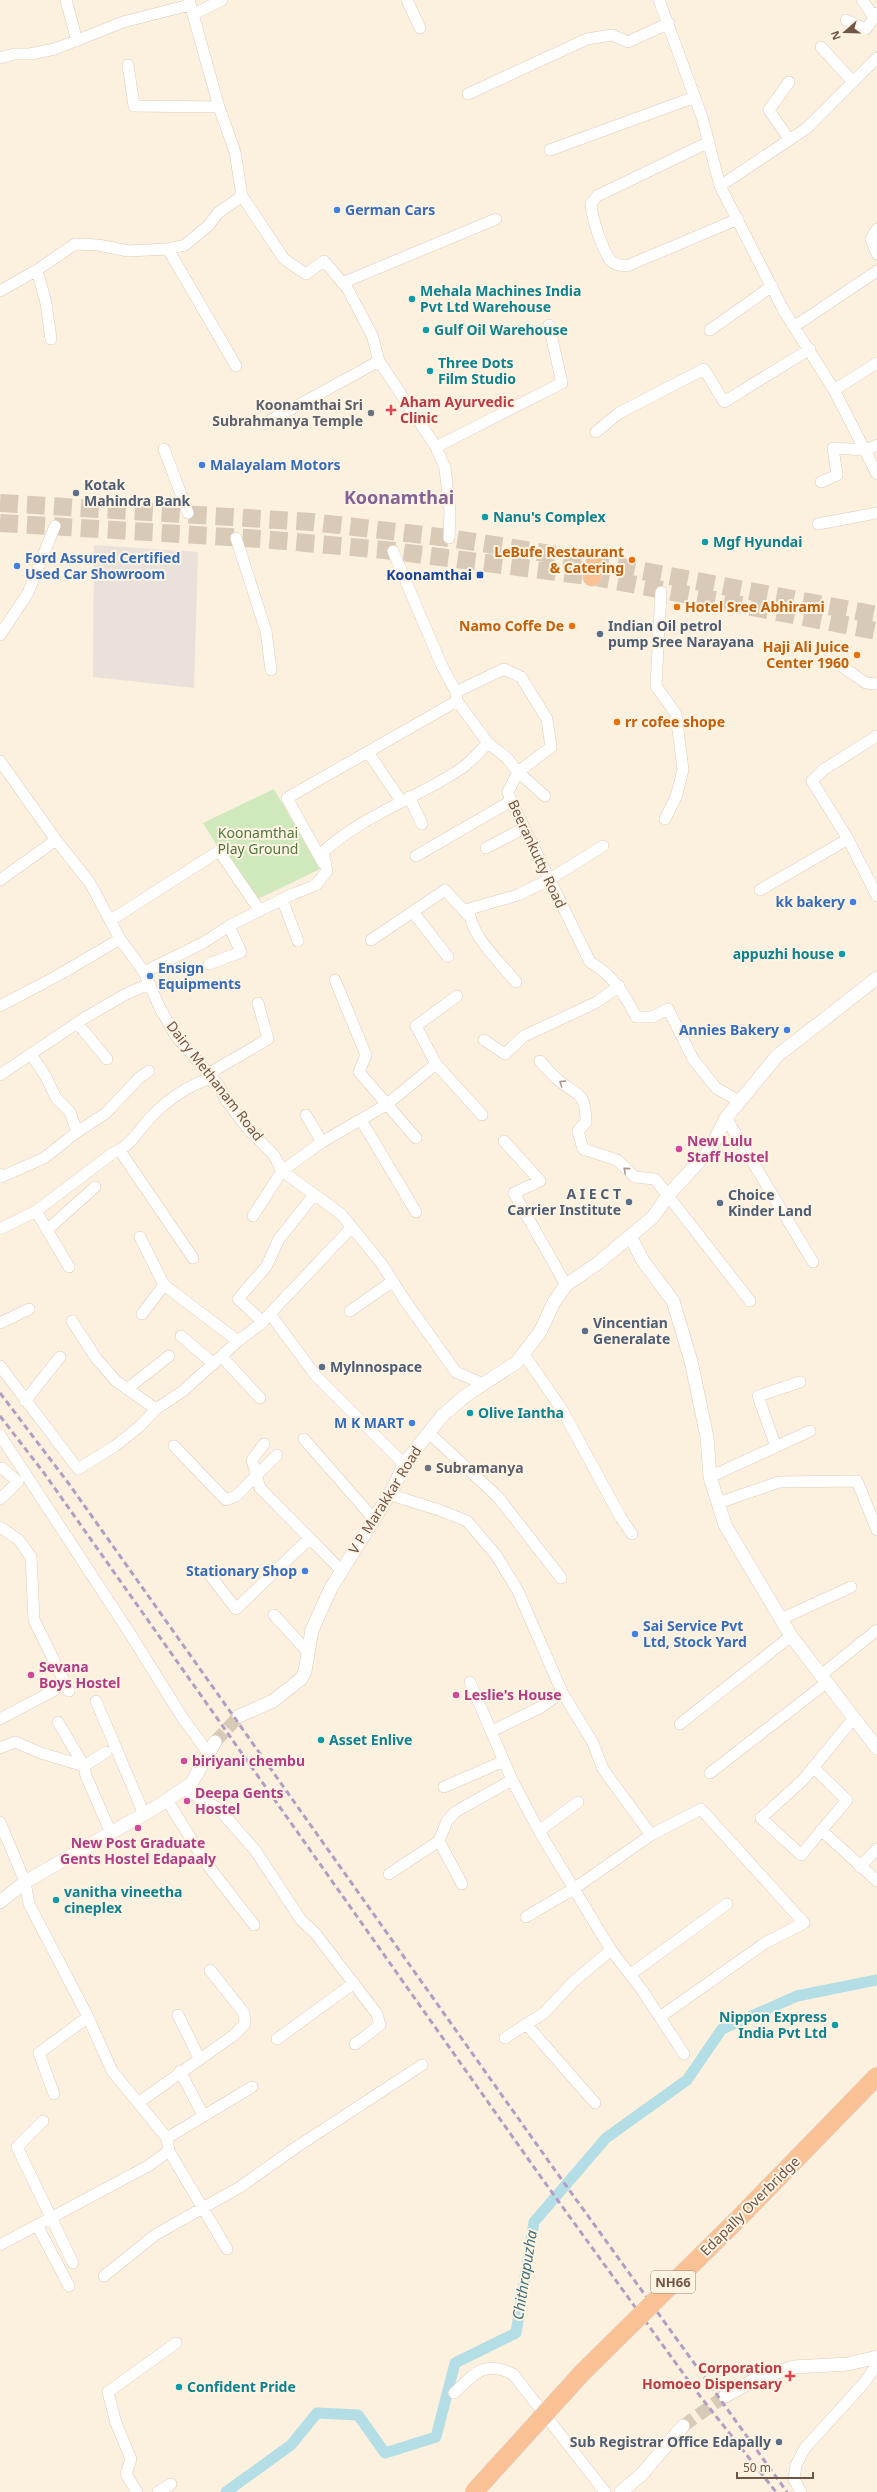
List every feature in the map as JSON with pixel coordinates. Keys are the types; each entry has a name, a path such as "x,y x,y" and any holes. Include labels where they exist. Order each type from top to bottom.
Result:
{"highway":[{"name":"Edapally Overbridge","path":"474,2492 582,2373 737,2220 877,2076"}],"street":[{"path":"66,0 78,41"},
{"path":"0,58 14,54 30,54 55,49 123,22 222,0"},
{"path":"407,0 420,28"},
{"path":"659,0 669,23 695,97 709,142 720,186 772,286 834,390 877,474"},
{"path":"846,20 866,29 876,15 862,0"},
{"path":"191,6 219,107 235,152 242,196 284,259 306,274 324,261 342,283 372,335 379,361 436,447 445,468 450,511 449,538"},
{"path":"468,94 587,39 612,36 619,40 628,42 669,23"},
{"path":"821,47 853,82"},
{"path":"720,186 769,155 789,139 807,128 877,58"},
{"path":"128,65 134,106 219,107"},
{"path":"789,82 769,110 789,139"},
{"path":"550,150 695,97"},
{"path":"709,142 597,196 591,204 591,216 610,260 617,265 627,266 738,219"},
{"path":"0,291 37,270 75,244 98,245 128,251 168,249 185,245 208,226 218,213 242,196"},
{"path":"342,283 496,219"},
{"path":"877,229 872,239 877,254"},
{"path":"168,249 236,366"},
{"path":"37,270 46,303 51,339"},
{"path":"795,326 877,271"},
{"path":"710,330 772,286"},
{"path":"436,447 562,383 549,325"},
{"path":"596,432 619,413 704,369 724,402 810,348"},
{"path":"264,424 379,361"},
{"path":"834,390 877,363"},
{"path":"821,482 837,475 833,448 866,450 877,445"},
{"path":"164,449 188,513"},
{"path":"818,524 877,512"},
{"path":"0,635 28,593 55,526"},
{"path":"236,538 266,631 271,670"},
{"path":"393,551 456,697 488,743 507,758 518,772 545,796"},
{"path":"661,592 656,686 676,714 683,770 676,797 665,819"},
{"path":"844,668 866,683 877,684"},
{"path":"327,871 287,798 368,752 504,669 521,677 547,719 551,746 518,772"},
{"path":"877,736 823,770 812,781 848,839 877,896"},
{"path":"327,871 322,852 334,842 405,799 459,770 488,743"},
{"path":"368,752 405,799 422,824"},
{"name":"Dairy Methanam Road","path":"1,764 56,840 90,883 120,939 144,972 176,1036 210,1076 248,1129 274,1155 282,1170 340,1214 393,1281 406,1302 456,1372 483,1384"},
{"name":"Beerankutty Road","path":"518,772 508,792 511,801 590,962 603,970 619,986 636,1018 652,1017 668,1009 693,1059 716,1088 738,1101"},
{"path":"416,856 511,801"},
{"path":"486,848 524,828"},
{"path":"760,890 848,839"},
{"path":"0,880 56,840"},
{"path":"469,916 469,910 518,895 550,879 603,846"},
{"path":"110,920 219,851 260,911"},
{"path":"144,972 189,951 229,926 282,899 316,885 327,871"},
{"path":"371,940 445,890 469,916 478,936 516,982"},
{"path":"282,899 298,940"},
{"path":"413,912 448,957"},
{"path":"209,964 241,952 229,926"},
{"path":"0,1006 58,976 120,939"},
{"name":"V P Marakkar Road","path":"239,1716 273,1701 294,1686 305,1671 312,1630 341,1570 388,1494 404,1464 442,1416 465,1396 517,1362 540,1332 554,1302 566,1285 598,1263 653,1218 669,1194 710,1150 726,1118 738,1101 777,1056 877,978"},
{"path":"335,980 366,1055 359,1072 416,1138"},
{"path":"0,1075 126,994 149,984"},
{"path":"484,1040 505,1054 524,1036 597,1002 619,986"},
{"path":"457,996 416,1026 436,1064 482,1115"},
{"path":"0,1229 36,1211 113,1153 120,1151 150,1119 176,1095 210,1076 268,1039 258,1003"},
{"path":"78,1024 107,1059"},
{"path":"31,1054 46,1077 56,1098 70,1112 77,1132"},
{"path":"540,1061 556,1078 577,1091 582,1101 586,1112 586,1122 578,1131 583,1149 617,1160 635,1177 655,1179 669,1194 750,1301"},
{"path":"253,1216 282,1170 322,1142 386,1105 436,1064"},
{"path":"0,1174 2,1177 44,1158 77,1132 106,1113 139,1078 149,1071"},
{"path":"306,1115 322,1142"},
{"path":"726,1118 813,1262"},
{"path":"361,1120 416,1212"},
{"path":"504,1141 540,1181 514,1193 566,1285"},
{"path":"120,1151 193,1258"},
{"path":"47,1230 95,1187"},
{"path":"314,1195 279,1240 266,1267 238,1299 267,1318 316,1376 404,1464"},
{"path":"36,1211 69,1267"},
{"path":"0,1366 78,1469 121,1441 140,1426 156,1409 184,1391 238,1341 267,1318 351,1228"},
{"path":"630,1236 643,1261 673,1300 691,1362 707,1437 710,1477 725,1525 791,1636 852,1719 877,1748"},
{"path":"140,1237 164,1285 238,1341"},
{"path":"350,1311 393,1281"},
{"path":"142,1314 164,1285"},
{"path":"0,1324 29,1309"},
{"path":"72,1321 96,1358 116,1381 156,1409"},
{"path":"181,1336 218,1360 260,1398"},
{"path":"523,1353 561,1408 621,1518 632,1534"},
{"path":"127,1389 169,1356"},
{"path":"25,1401 60,1357"},
{"path":"776,1447 758,1396 800,1382"},
{"path":"710,1477 810,1431"},
{"path":"429,1433 498,1497 562,1578"},
{"path":"0,1435 129,1632 182,1717 209,1754"},
{"path":"304,1439 373,1518"},
{"path":"264,1444 252,1460 260,1488 341,1570"},
{"path":"174,1446 226,1500 236,1496 276,1456"},
{"path":"0,1469 2,1468 18,1482 0,1499"},
{"path":"718,1503 779,1482 856,1481 877,1530"},
{"path":"388,1494 439,1510 467,1522 496,1555 518,1591 562,1692 593,1742 603,1769 651,1835"},
{"path":"0,1527 19,1540 31,1557 34,1620 69,1691"},
{"path":"210,1575 236,1609 310,1538"},
{"path":"781,1619 851,1587"},
{"path":"274,1615 308,1651"},
{"path":"710,1773 823,1679 877,1630"},
{"path":"680,1724 791,1636"},
{"path":"470,1682 512,1780 538,1831 575,1888 612,1950 631,1974 684,2054"},
{"path":"0,1719 55,1690"},
{"path":"492,1731 541,1707 562,1692"},
{"path":"96,1701 144,1814"},
{"path":"813,1767 847,1800 801,1855 761,1818 803,1780 813,1767 852,1719"},
{"path":"58,1722 84,1766 86,1776 111,1833"},
{"path":"0,1748 15,1742 41,1753 84,1766 106,1752"},
{"path":"0,1902 25,1882 144,1814 184,1789 196,1777 214,1742"},
{"path":"444,1787 504,1761"},
{"path":"389,1874 439,1841 447,1821 455,1812 512,1780"},
{"path":"184,1789 218,1808 230,1821 271,1872 301,1920 315,1933 377,2014 380,2023 355,2044"},
{"path":"167,1800 206,1863 254,1925"},
{"path":"538,1831 578,1802"},
{"path":"526,1917 575,1888 651,1835 701,1809 804,1923 765,1943 660,2017"},
{"path":"0,1822 25,1882 29,1904 88,2017 112,2071 167,2138 169,2151 227,2249"},
{"path":"822,1830 860,1867 877,1881"},
{"path":"439,1841 462,1884"},
{"path":"860,1867 877,1848"},
{"path":"631,1974 727,1904"},
{"path":"505,2038 544,2013 573,1982 612,1950"},
{"path":"138,2103 180,2071 234,2036 244,2024 244,2012 210,1970"},
{"path":"277,2039 354,1983"},
{"path":"178,2016 199,2058"},
{"path":"54,2094 39,2053 88,2017"},
{"path":"526,2024 595,2103"},
{"path":"104,2276 156,2235 240,2187 295,2148 422,2065"},
{"path":"180,2071 203,2116"},
{"path":"167,2138 252,2086"},
{"path":"43,2121 17,2147 73,2263"},
{"path":"0,2245 148,2166 169,2151"},
{"path":"37,2225 69,2286"},
{"path":"137,2492 126,2474 132,2459 116,2423 108,2392 176,2343"},
{"path":"725,2396 758,2378 794,2367 848,2364 877,2357"},
{"path":"801,2492 794,2479 796,2465 805,2448 865,2382 877,2364"},
{"path":"454,2393 469,2379 484,2369 499,2367 513,2374 605,2492"},
{"path":"621,2492 642,2474 683,2426"},
{"path":"158,2492 171,2484"}],"shaded area":[{"path":"94,545 198,552 194,688 93,677"}],"green space":[{"name":"Koonamthai Play Ground","path":"274,789 320,869 252,902 203,823"}],"waterway":[{"name":"Chithrapuzha","path":"226,2492 291,2445 317,2413 358,2415 385,2453 436,2437 455,2363 516,2333 534,2222 606,2138 687,2080 722,2029 797,1996 877,1980"}],"tunnel":[{"path":"0,503 312,522 449,538 558,555 877,615"},
{"path":"0,523 262,539 385,550 595,577 877,631"},
{"path":"215,1742 239,1716"},
{"path":"683,2426 725,2396"}],"railway":[{"path":"0,1393 69,1484 552,2166 787,2492"},
{"path":"0,1416 44,1473 543,2180 696,2391 776,2492"}],"place":[{"name":"German Cars","path":"337,210"},
{"name":"Mehala Machines India Pvt Ltd Warehouse","path":"412,299"},
{"name":"Gulf Oil Warehouse","path":"426,330"},
{"name":"Three Dots Film Studio","path":"430,371"},
{"name":"Aham Ayurvedic Clinic","path":"391,410"},
{"name":"Koonamthai Sri Subrahmanya Temple","path":"371,413"},
{"name":"Malayalam Motors","path":"202,465"},
{"name":"Kotak Mahindra Bank","path":"76,493"},
{"name":"Nanu's Complex","path":"485,517"},
{"name":"Mgf Hyundai","path":"705,542"},
{"name":"LeBufe Restaurant & Catering","path":"632,560"},
{"name":"Ford Assured Certified Used Car Showroom","path":"17,566"},
{"name":"Koonamthai","path":"480,575"},
{"name":"Hotel Sree Abhirami","path":"677,607"},
{"name":"Namo Coffe De","path":"572,626"},
{"name":"Indian Oil petrol pump Sree Narayana","path":"600,634"},
{"name":"Haji Ali Juice Center 1960","path":"857,655"},
{"name":"rr cofee shope","path":"617,722"},
{"name":"kk bakery","path":"853,902"},
{"name":"appuzhi house","path":"842,954"},
{"name":"Ensign Equipments","path":"150,976"},
{"name":"Annies Bakery","path":"787,1030"},
{"name":"New Lulu Staff Hostel","path":"679,1149"},
{"name":"A I E C T Carrier Institute","path":"629,1202"},
{"name":"Choice Kinder Land","path":"720,1203"},
{"name":"Vincentian Generalate","path":"585,1331"},
{"name":"Mylnnospace","path":"322,1367"},
{"name":"Olive Iantha","path":"470,1413"},
{"name":"M K MART","path":"412,1423"},
{"name":"Subramanya","path":"428,1468"},
{"name":"Stationary Shop","path":"305,1571"},
{"name":"Sai Service Pvt Ltd, Stock Yard","path":"635,1634"},
{"name":"Sevana Boys Hostel","path":"31,1675"},
{"name":"Leslie's House","path":"456,1695"},
{"name":"Asset Enlive","path":"321,1740"},
{"name":"biriyani chembu","path":"184,1761"},
{"name":"Deepa Gents Hostel","path":"187,1801"},
{"name":"New Post Graduate Gents Hostel Edapaaly","path":"138,1828"},
{"name":"vanitha vineetha cineplex","path":"56,1900"},
{"name":"Nippon Express India Pvt Ltd","path":"835,2025"},
{"name":"Corporation Homoeo Dispensary","path":"790,2376"},
{"name":"Confident Pride","path":"179,2387"},
{"name":"Sub Registrar Office Edapally","path":"779,2442"}],"district":[{"name":"Koonamthai","path":"399,498"}]}
